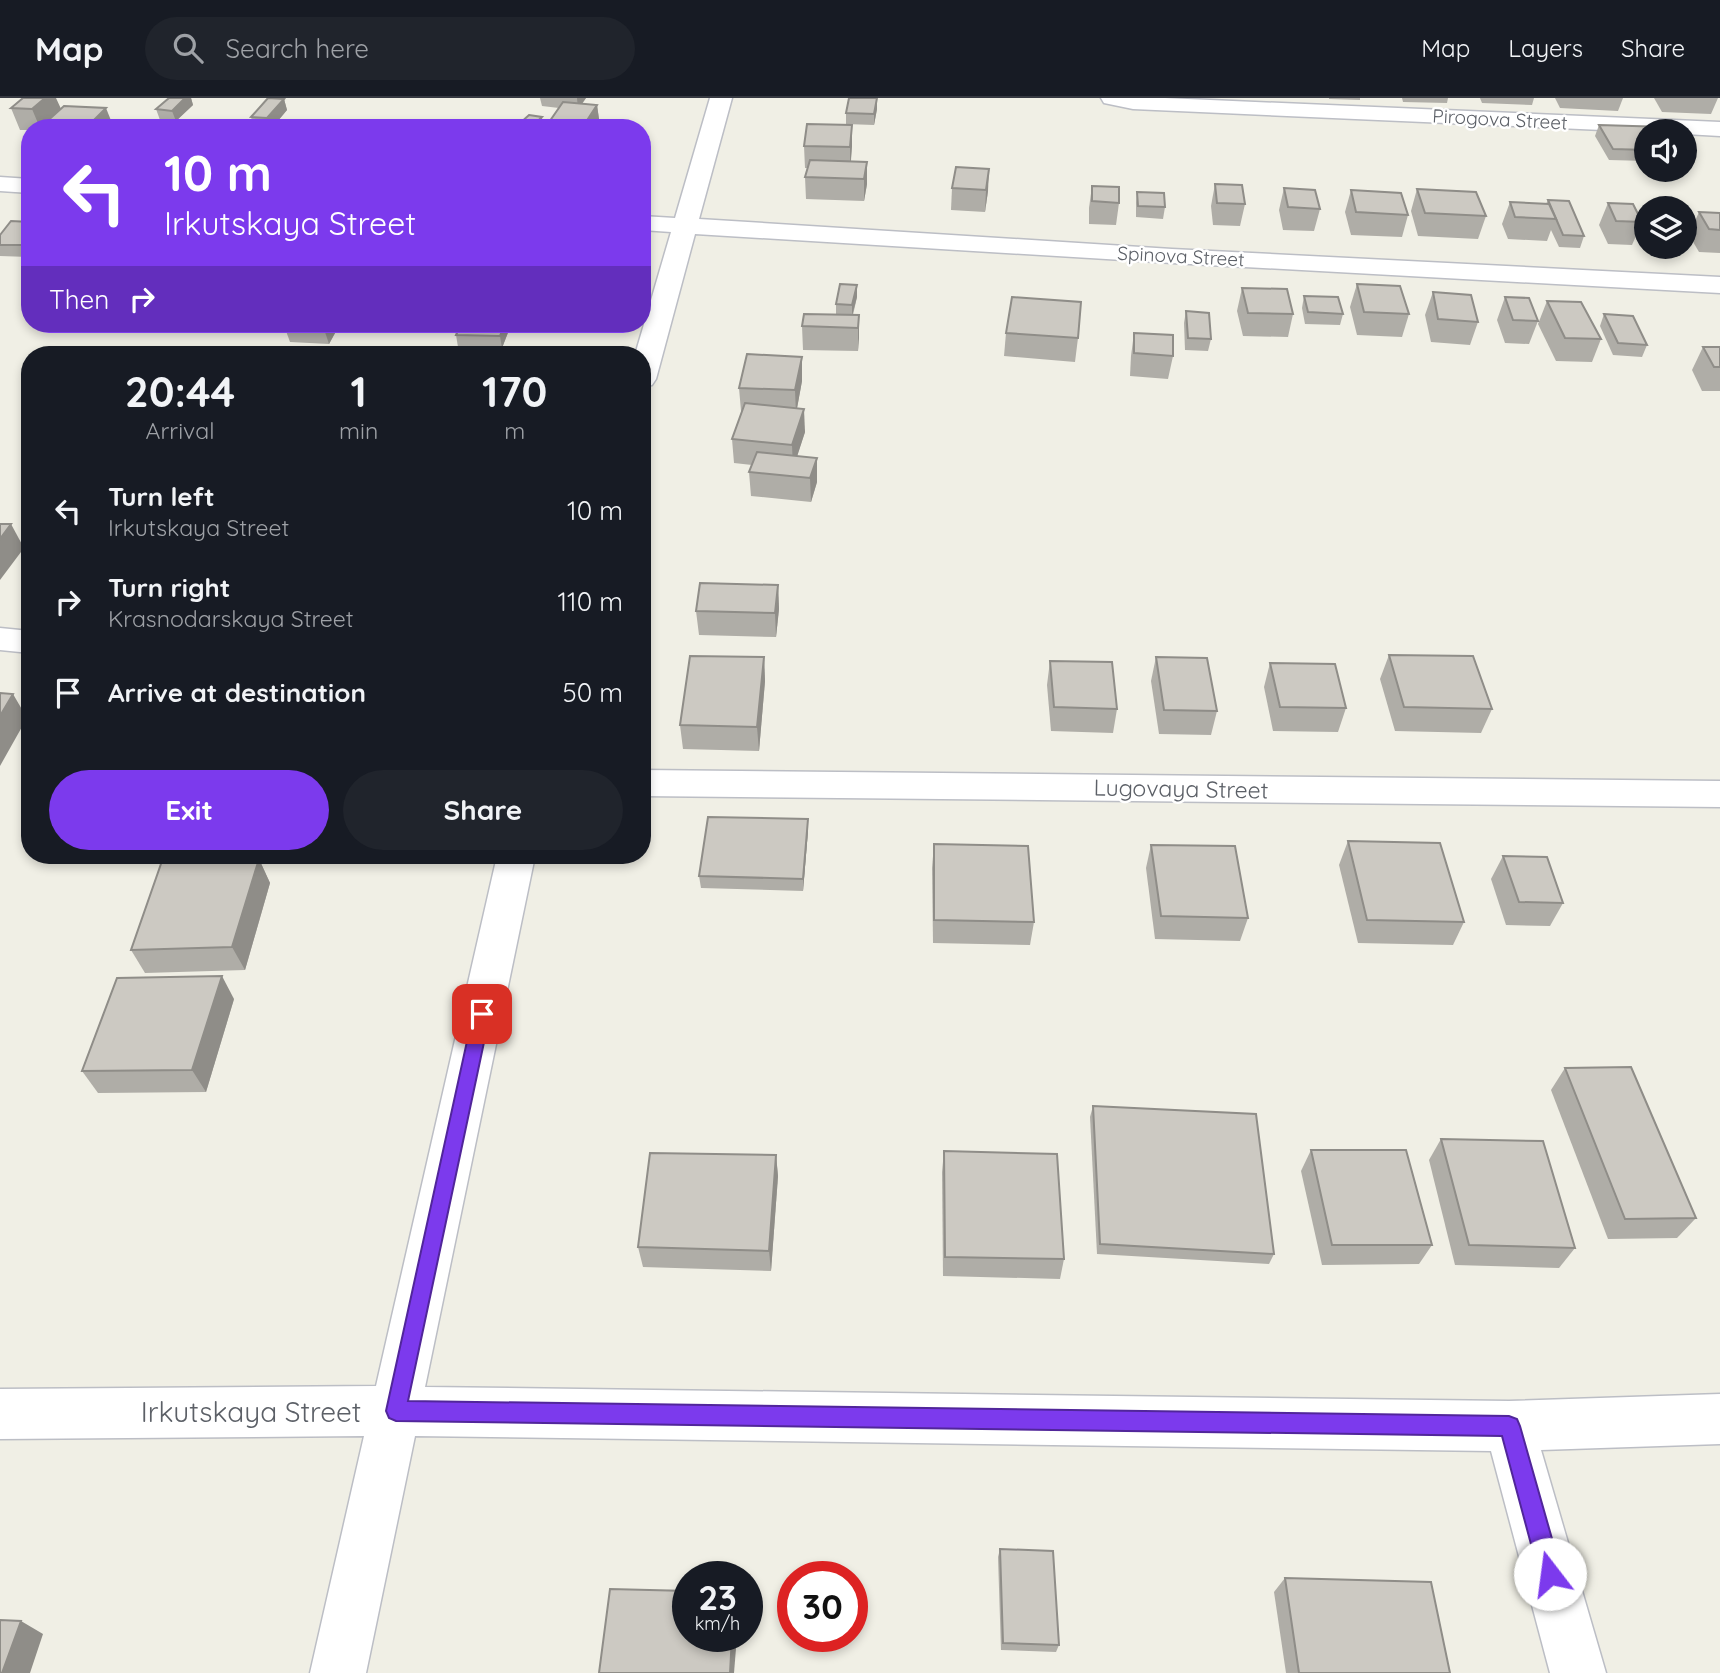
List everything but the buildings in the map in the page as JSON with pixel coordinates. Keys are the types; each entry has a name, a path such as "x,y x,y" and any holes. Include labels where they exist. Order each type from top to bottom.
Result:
{"street":[{"path":"651,347 721,98"},
{"name":"Pirogova Street","path":"1112,98 1133,103 1720,129"},
{"path":"0,184 21,185"},
{"name":"Spinova Street","path":"651,223 1185,257 1720,285"},
{"path":"0,639 21,641"},
{"name":"Lugovaya Street","path":"651,783 1720,794"},
{"path":"338,1673 514,864"},
{"name":"Irkutskaya Street","path":"0,1413 396,1411 1509,1426 1720,1419"},
{"path":"1509,1426 1578,1673"}],"route":[{"path":"482,1014 396,1411 1509,1426 1550,1574"}]}
